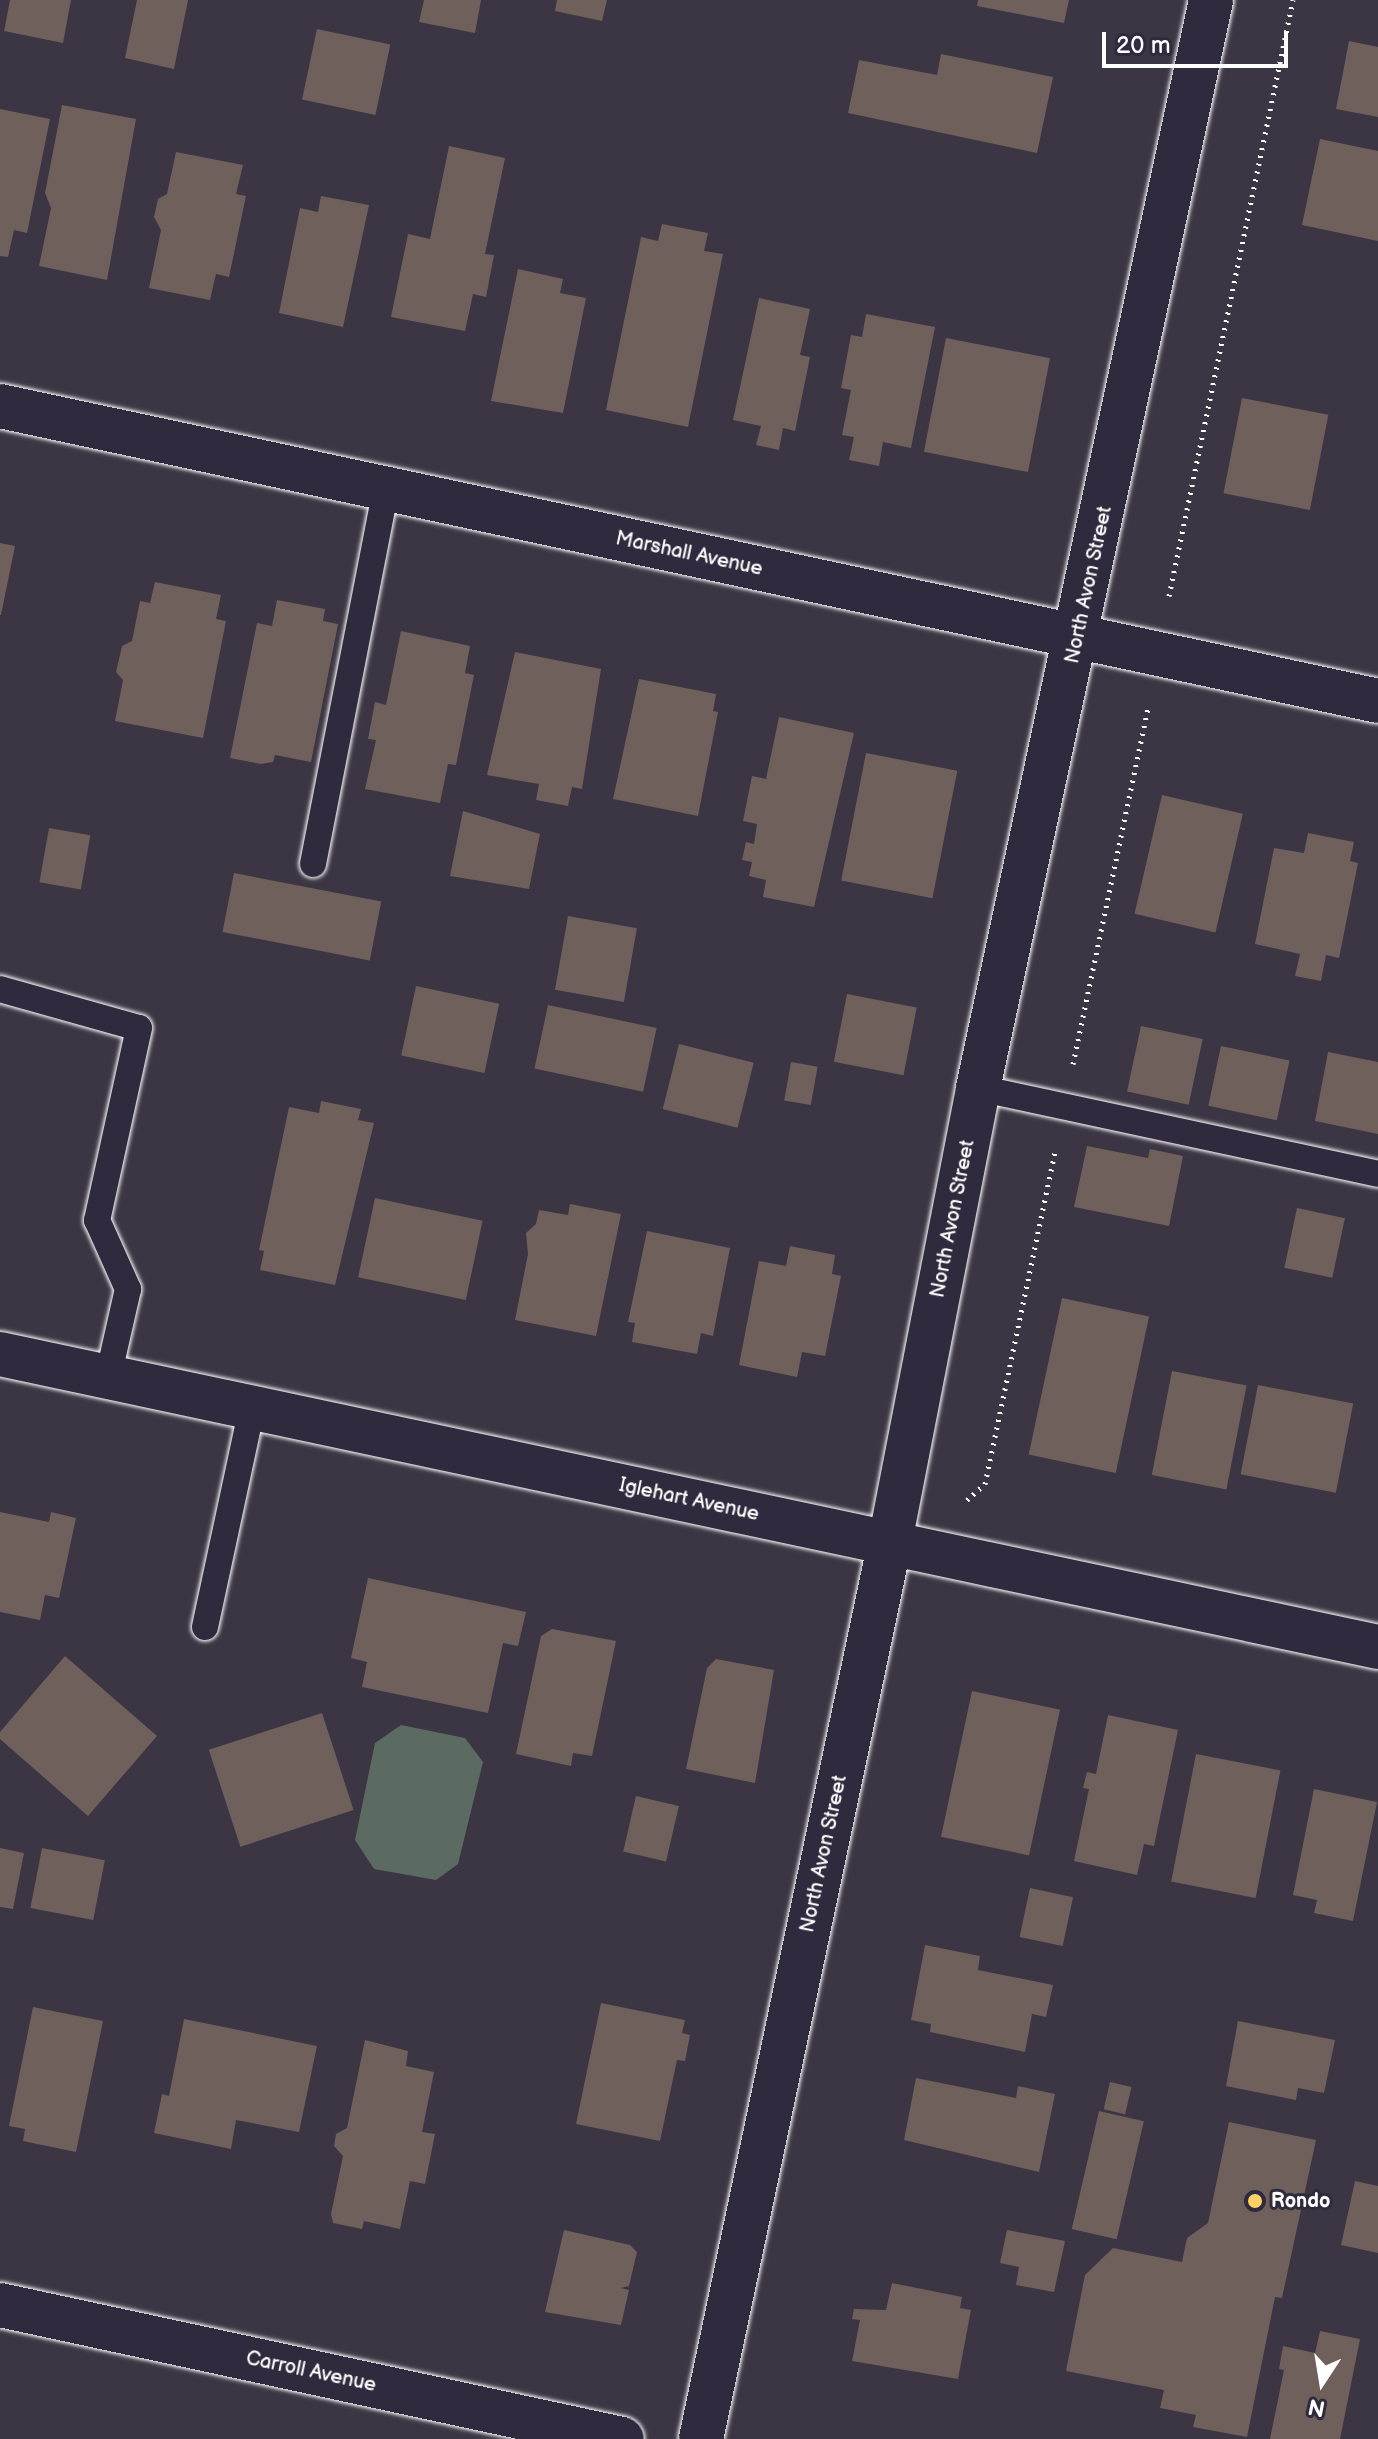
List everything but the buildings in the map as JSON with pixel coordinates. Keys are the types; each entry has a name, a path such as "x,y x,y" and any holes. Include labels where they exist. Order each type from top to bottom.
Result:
{"street":[{"name":"North Avon Street","path":"701,2439 890,1542 978,1088 1079,636 1211,0"},
{"name":"Marshall Avenue","path":"0,406 1378,701"},
{"name":"Iglehart Avenue","path":"0,1354 1378,1647"},
{"name":"Carroll Avenue","path":"0,2305 622,2439"}],"lane":[{"path":"313,864 386,489"},
{"path":"0,989 139,1028 97,1220 128,1289 108,1377"},
{"path":"978,1088 1378,1174"},
{"path":"205,1627 252,1408"}],"path":[{"path":"1169,596 1293,0"}],"green space":[{"path":"401,1725 465,1738 483,1762 458,1864 436,1880 374,1869 355,1840 375,1743"}],"place":[{"name":"Rondo","path":"1255,2201"}]}
